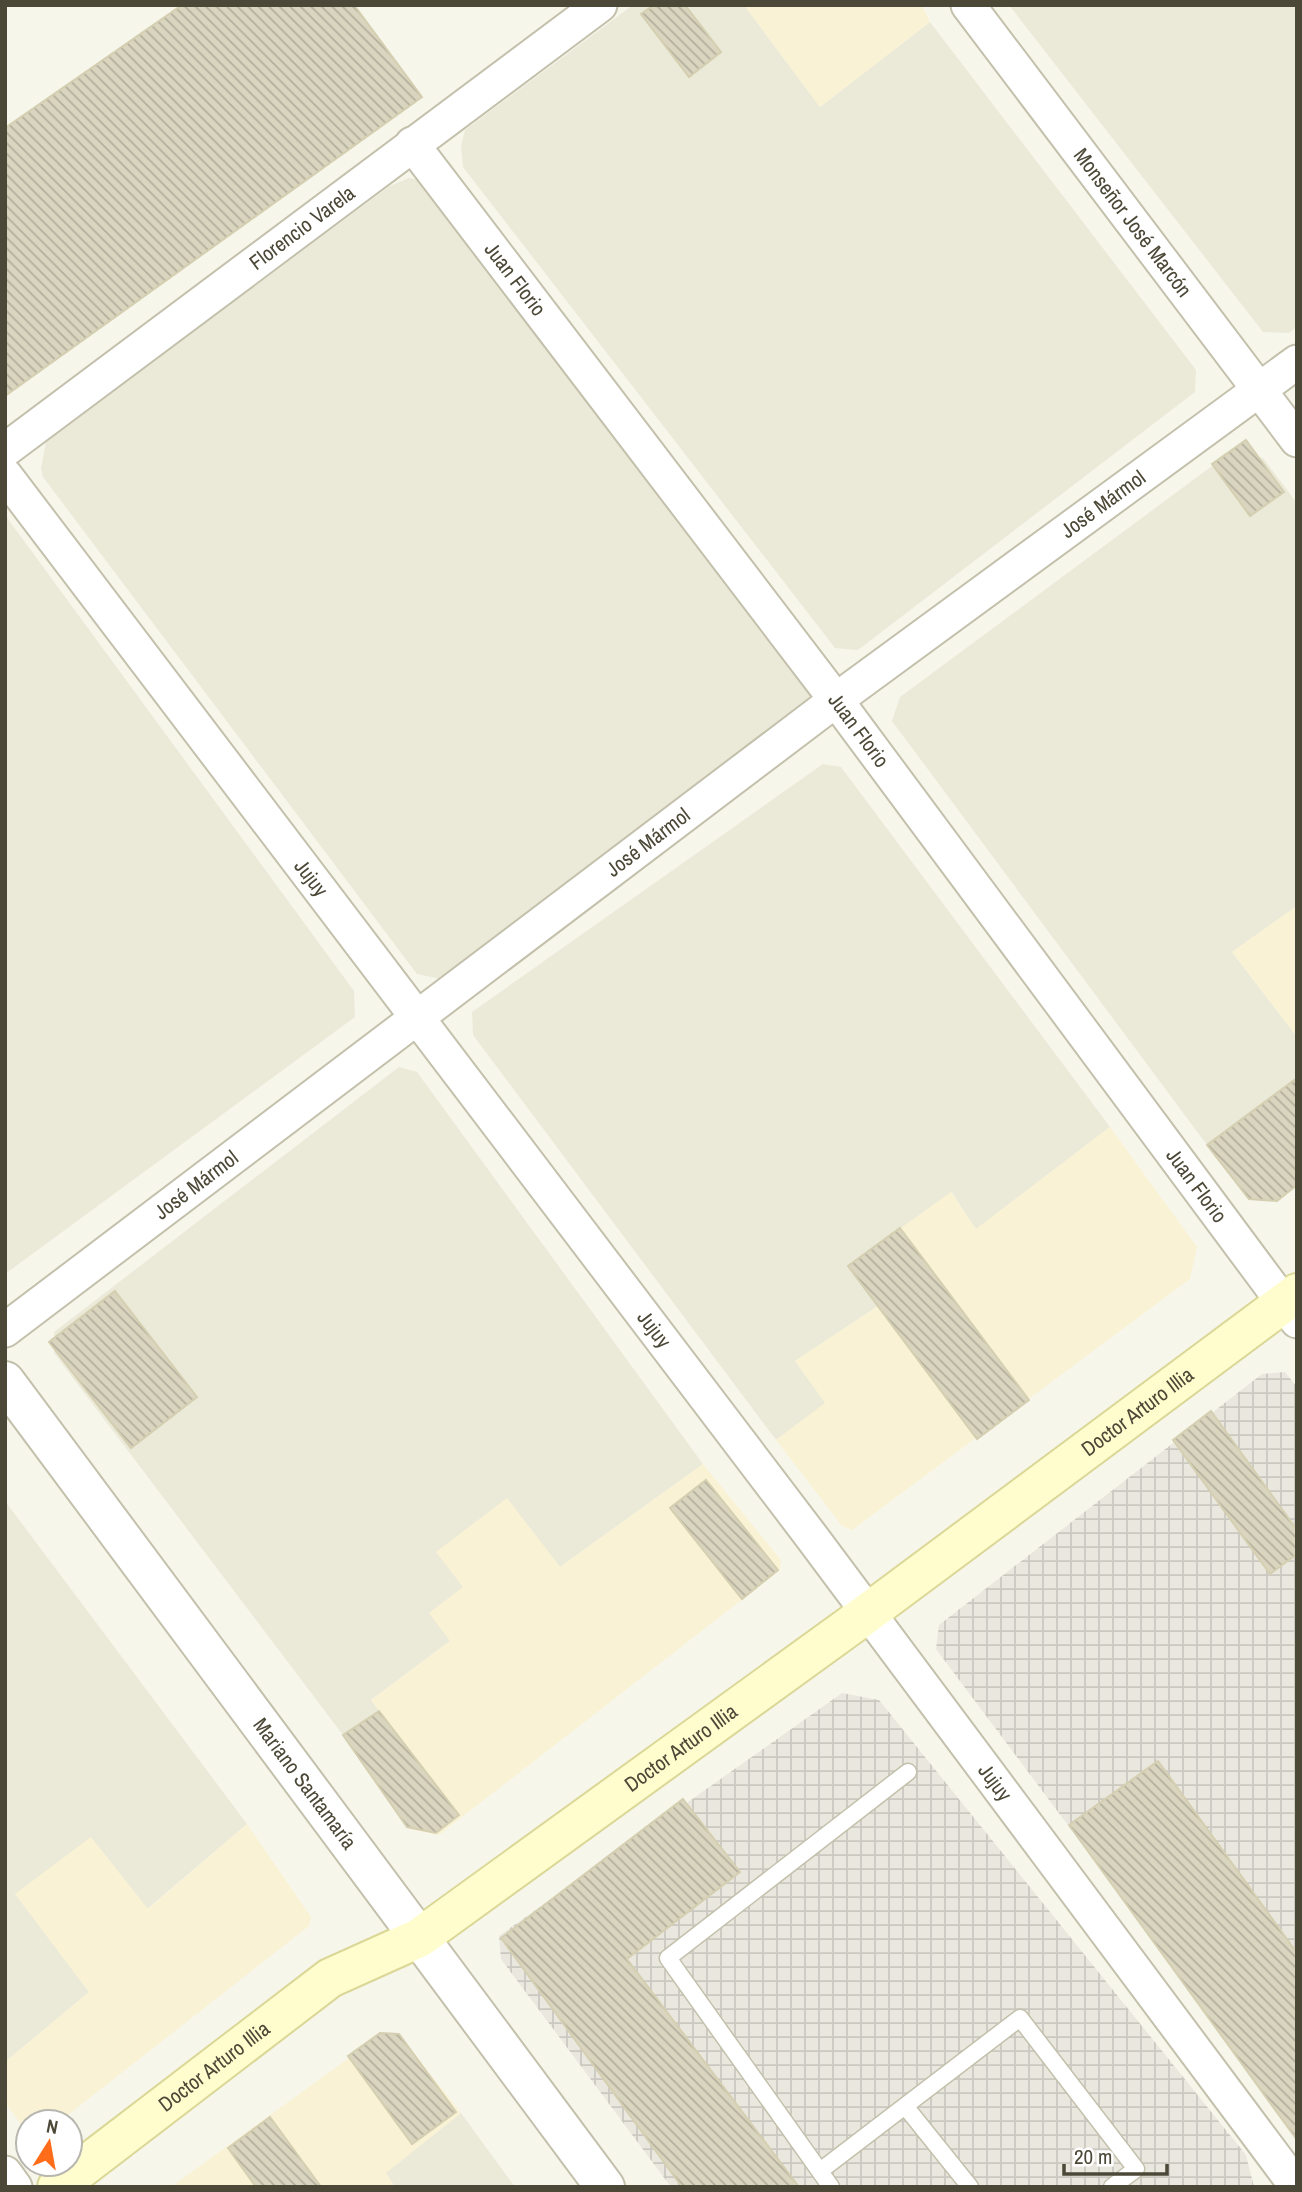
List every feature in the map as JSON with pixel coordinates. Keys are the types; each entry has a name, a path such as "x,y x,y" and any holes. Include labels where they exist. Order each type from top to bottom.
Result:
{"main road":[{"name":"Doctor Arturo Illia","path":"57,2187 330,1978 419,1938 1292,1306"}],"street":[{"name":"Florencio Varela","path":"5,450 600,5"},
{"name":"Monseñor José Marcón","path":"968,5 1297,440"},
{"name":"Juan Florio","path":"412,144 836,700 1292,1306"},
{"name":"José Mármol","path":"5,1330 836,700 1297,362"},
{"name":"Jujuy","path":"5,475 418,1015 869,1612 1297,2187"},
{"name":"Mariano Santamaría","path":"5,1381 605,2187"},
{"path":"5,2173 15,2187"}],"lane":[{"path":"831,2187 668,1958 908,1772"},
{"path":"820,2171 1020,2018 1136,2169 1112,2187"},
{"path":"905,2106 970,2187"}],"shaded area":[{"path":"633,5 744,5 820,107 930,22 1196,370 1195,392 858,650 835,648 463,167 461,146 465,130"},
{"path":"744,5 922,5 930,22 820,107"},
{"path":"1009,5 1297,5 1297,327 1289,333 1263,332"},
{"path":"409,178 422,180 811,690 810,701 445,980 417,974 43,477 41,469 46,441 390,186"},
{"path":"1235,449 1263,458 1297,503 1297,906 1232,952 1297,1037 1297,1078 1207,1145 892,721 900,697"},
{"path":"5,515 354,991 355,1017 5,1274"},
{"path":"823,764 841,767 1110,1127 975,1230 952,1192 878,1306 795,1361 826,1403 776,1440 473,1035 472,1012"},
{"path":"1297,906 1297,1037 1232,952"},
{"path":"399,1067 417,1072 703,1464 560,1567 507,1499 463,1587 450,1641 371,1700 379,1711 343,1735 54,1353 54,1332"},
{"path":"1110,1127 1197,1247 1190,1279 852,1530 842,1526 776,1440 825,1403 795,1361 878,1306 848,1266 951,1192 976,1229"},
{"path":"1285,1372 1297,1387 1297,2131 936,1649 939,1625 1262,1374"},
{"path":"703,1464 781,1560 780,1570 439,1835 410,1829 343,1735 379,1711 371,1700 450,1641 429,1613 463,1587 436,1552 507,1498 560,1567"},
{"path":"5,1501 247,1824 147,1909 15,1893 89,1992 5,2062"},
{"path":"842,1693 879,1700 1246,2155 1254,2187 671,2187 501,1959 499,1936"},
{"path":"247,1824 311,1917 309,1926 77,2108 14,2108 14,2115 5,2103 5,2062 89,1992 15,1894 91,1837 148,1909"},
{"path":"382,2034 401,2037 461,2113 386,2173 395,2187 171,2187"},
{"path":"461,2113 515,2187 395,2187 385,2173"}],"building":[{"path":"182,5 354,5 422,97 5,396 5,128"},
{"path":"654,5 685,5 721,52 689,77 641,14"},
{"path":"1246,440 1284,492 1250,516 1212,464"},
{"path":"1297,1078 1297,1185 1277,1201 1249,1199 1207,1145"},
{"path":"900,1228 1029,1400 977,1439 848,1266"},
{"path":"115,1291 197,1397 131,1448 49,1342"},
{"path":"1211,1411 1297,1530 1297,1554 1270,1574 1173,1440"},
{"path":"706,1480 778,1570 742,1599 670,1508"},
{"path":"379,1711 459,1815 436,1833 407,1827 343,1735"},
{"path":"1158,1761 1297,1953 1297,2140 1069,1825"},
{"path":"683,1799 740,1872 627,1959 799,2187 682,2187 501,1938"},
{"path":"380,2033 399,2034 456,2112 412,2144 348,2056"},
{"path":"270,2117 321,2187 256,2187 228,2148"}]}
